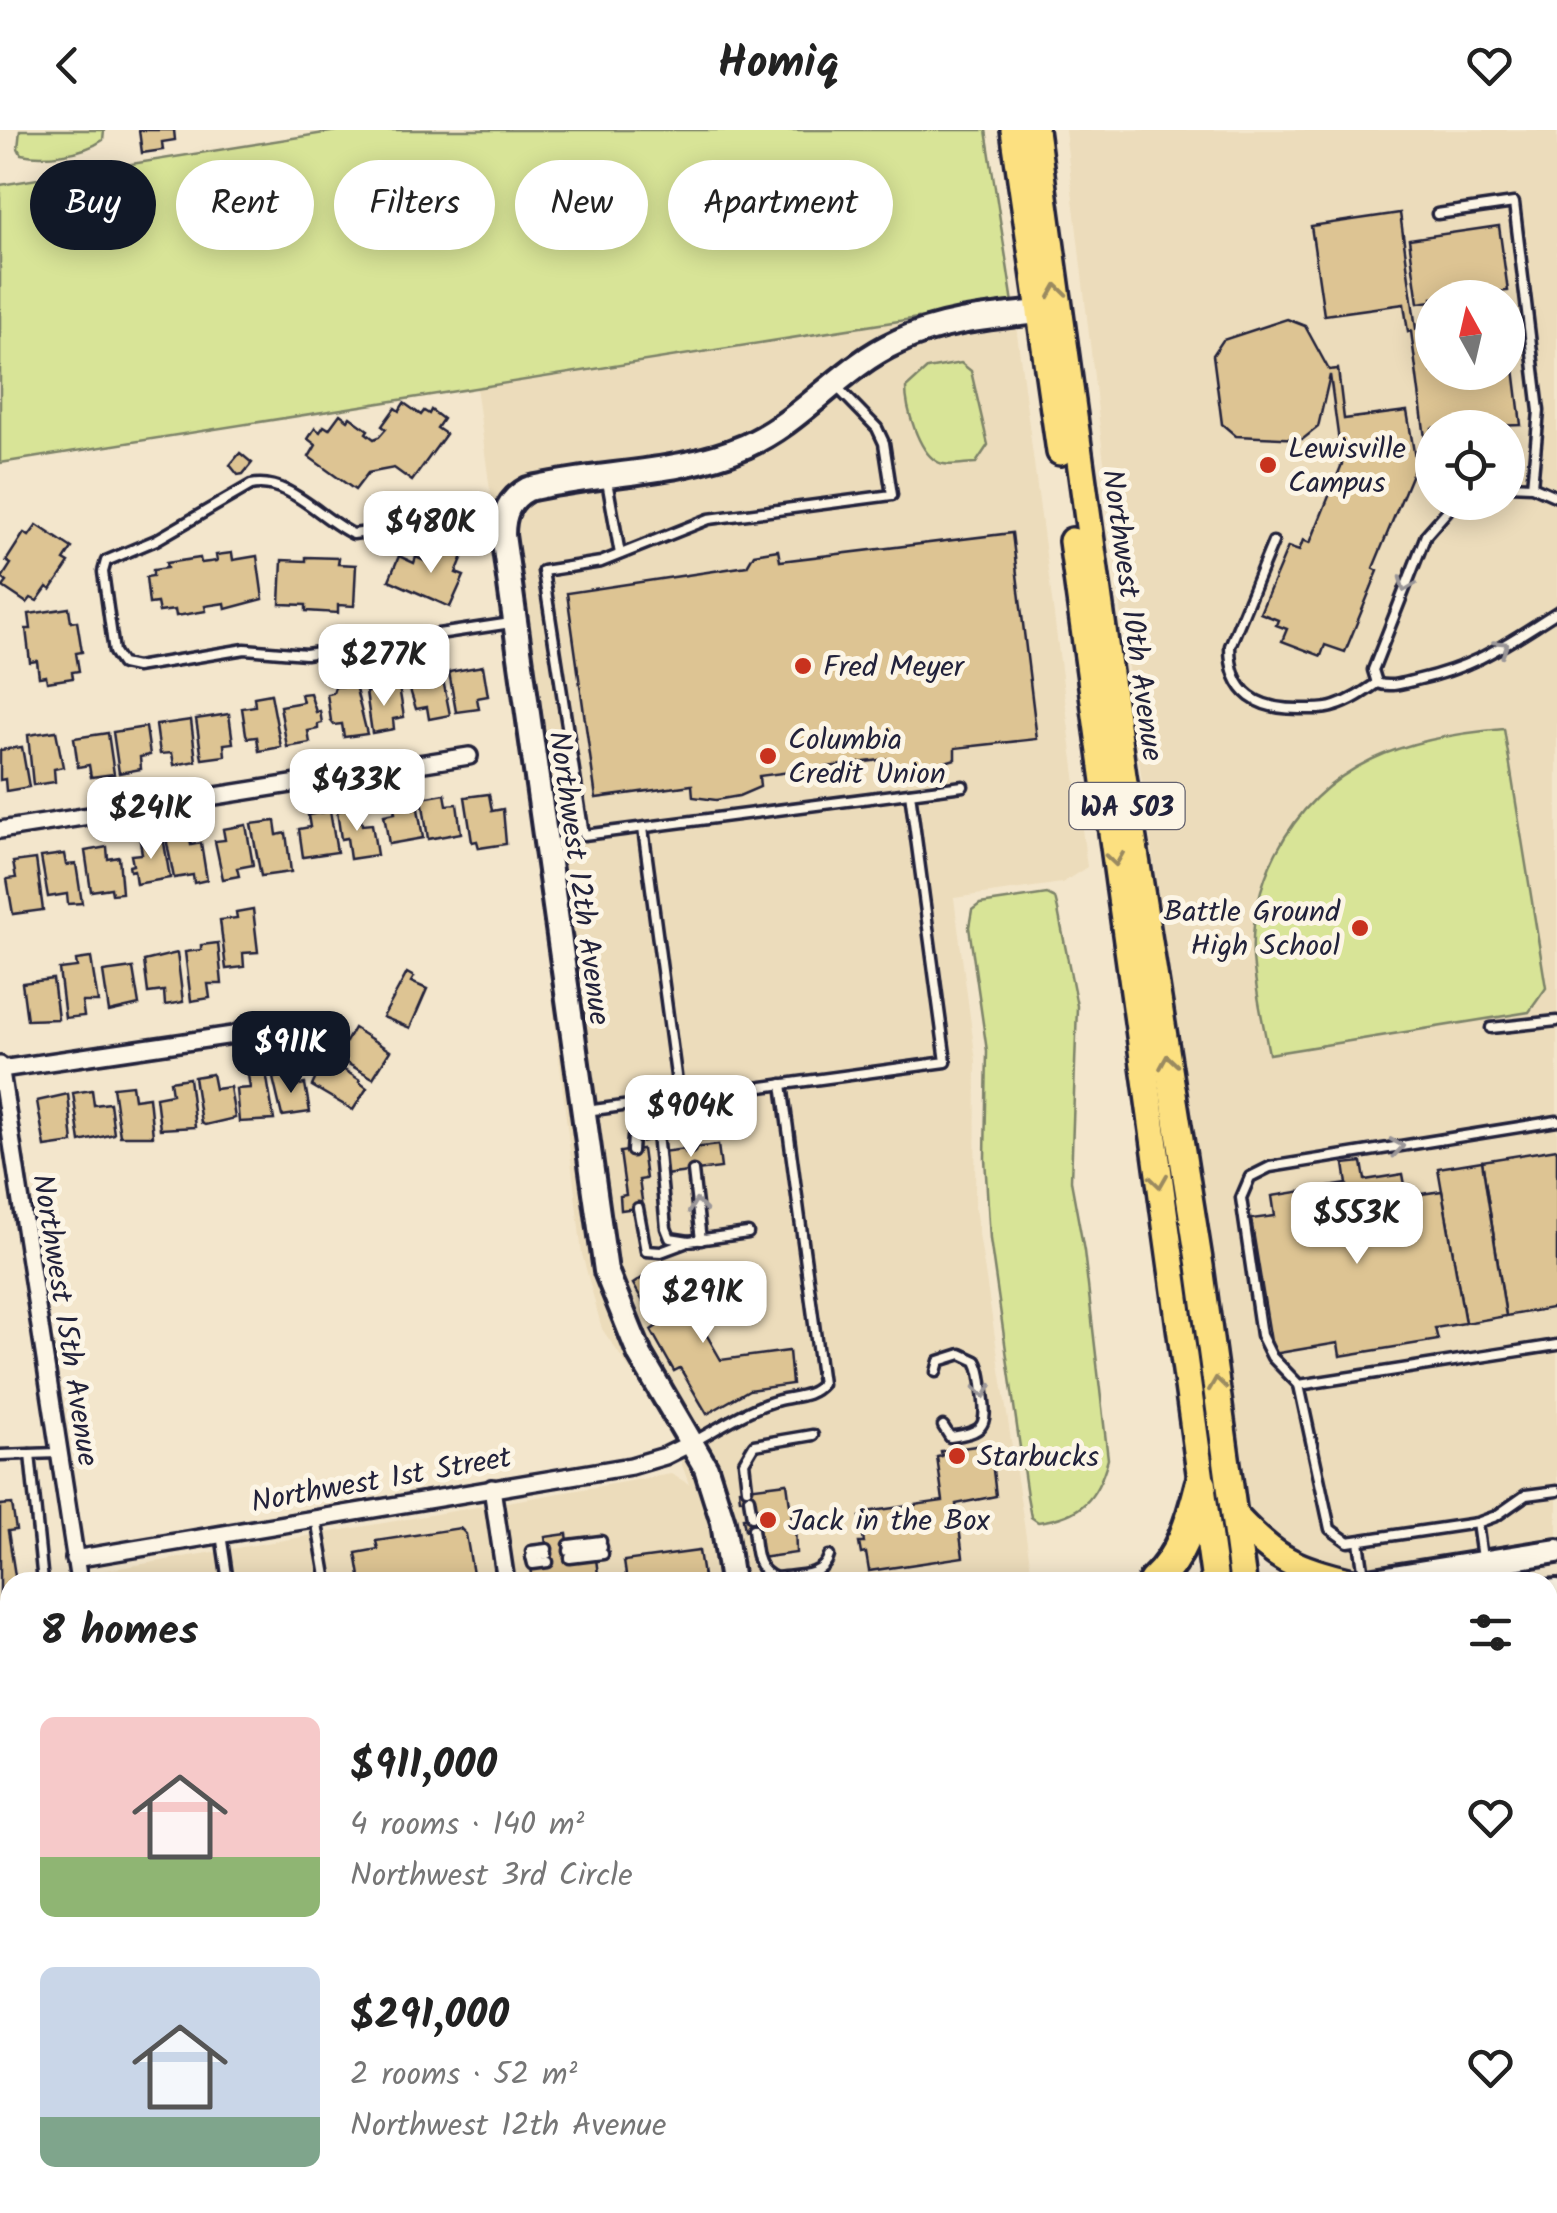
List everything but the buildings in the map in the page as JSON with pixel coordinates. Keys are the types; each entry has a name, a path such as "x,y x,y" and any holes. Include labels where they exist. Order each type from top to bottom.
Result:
{"highway":[{"path":"1165,1572 1192,1518 1202,1485"}],"main road":[{"name":"Northwest 10th Avenue","path":"1014,130 1214,1572"},
{"name":"Northwest 10th Avenue","path":"1035,130 1122,776 1200,1266 1241,1572"},
{"path":"1235,1516 1258,1542 1310,1572"}],"street":[{"path":"505,513 512,501 528,490 689,462 749,444 807,408 894,342 970,320 1038,312"},
{"name":"Northwest 12th Avenue","path":"505,513 503,535 601,1241 617,1303 640,1355 693,1442 716,1493 730,1572"},
{"path":"0,830 469,756"},
{"path":"0,1067 232,1035 265,1020"},
{"name":"Northwest 15th Avenue","path":"0,1067 77,1572"},
{"name":"Northwest 1st Street","path":"74,1559 631,1466 693,1442"},
{"path":"492,1488 505,1572"},
{"path":"1427,1572 1557,1551"}],"lane":[{"path":"1437,214 1514,203 1538,411 1532,486"},
{"path":"835,385 876,428 884,442 892,495 709,518 601,562 543,571 584,835 963,786"},
{"path":"606,476 620,554"},
{"path":"505,513 353,534 280,486 261,483 156,540 114,555 106,561 103,572 114,652 122,664 136,667 244,649 306,654 515,622"},
{"path":"1525,486 1557,497"},
{"path":"1378,683 1373,670 1426,535 1439,520"},
{"path":"1273,542 1230,646 1236,682 1264,706 1282,710 1331,708 1378,683 1389,686 1472,665 1557,612"},
{"path":"582,1112 946,1062 910,792"},
{"path":"643,828 679,1098"},
{"path":"1491,1028 1557,1021"},
{"path":"693,1442 747,1412 814,1392 822,1384 782,1084"},
{"path":"1557,1121 1270,1167 1250,1177 1241,1198 1261,1336 1272,1357 1299,1385 1330,1529 1348,1542 1477,1523 1496,1516 1526,1495 1557,1491"},
{"path":"632,1151 633,1137 732,1123"},
{"path":"687,1128 690,1148"},
{"path":"664,1131 658,1133 656,1140 666,1228 670,1238 689,1242"},
{"path":"692,1172 701,1240"},
{"path":"638,1208 646,1251 661,1252 689,1242 748,1234"},
{"path":"1299,1385 1557,1345"},
{"path":"936,1372 944,1357 969,1356 979,1364 984,1399 986,1420 975,1432 950,1436 943,1426"},
{"path":"752,1517 744,1462 754,1445 813,1434"},
{"path":"30,1454 42,1572"},
{"path":"0,1455 58,1454"},
{"path":"316,1518 326,1572"},
{"path":"1477,1523 1483,1563"},
{"path":"753,1529 759,1566 765,1572"},
{"path":"222,1534 227,1572"},
{"path":"1359,1541 1363,1572"},
{"path":"570,1552 602,1547"},
{"path":"532,1556 533,1564 548,1555"},
{"path":"813,1572 826,1565 829,1556"}],"shaded area":[{"path":"1065,130 1557,130 1557,1541 1346,1572 1283,1572 1251,1540 1139,761"},
{"path":"1013,303 1087,867 1062,883 954,898 976,1061 975,1208 1031,1572 96,1572 671,1474 689,1484 666,1422 602,1329 582,1254 511,646 476,386"}],"green space":[{"path":"20,130 104,130 103,140 85,149 41,156 21,154"},
{"path":"343,130 986,130 1013,303 0,463 0,185 30,180 30,250 156,250 156,160"},
{"path":"961,363 971,371 988,445 976,463 945,464 930,456 919,438 906,388 927,369"},
{"path":"1504,729 1546,988 1529,1012 1269,1054 1253,957 1254,930 1265,877 1295,822 1343,775 1372,760 1434,739"},
{"path":"1047,894 1055,898 1077,1006 1071,1181 1084,1251 1108,1459 1099,1485 1085,1503 1066,1515 1038,1522 1031,1517 1027,1496 990,1239 985,1158 987,1051 969,927 972,910 980,904"}],"place":[{"name":"Lewisville Campus","path":"1268,465"},
{"name":"Fred Meyer","path":"803,666"},
{"name":"Columbia Credit Union","path":"768,756"},
{"name":"Battle Ground High School","path":"1360,928"},
{"name":"Starbucks","path":"957,1456"},
{"name":"Jack in the Box","path":"768,1520"}]}
